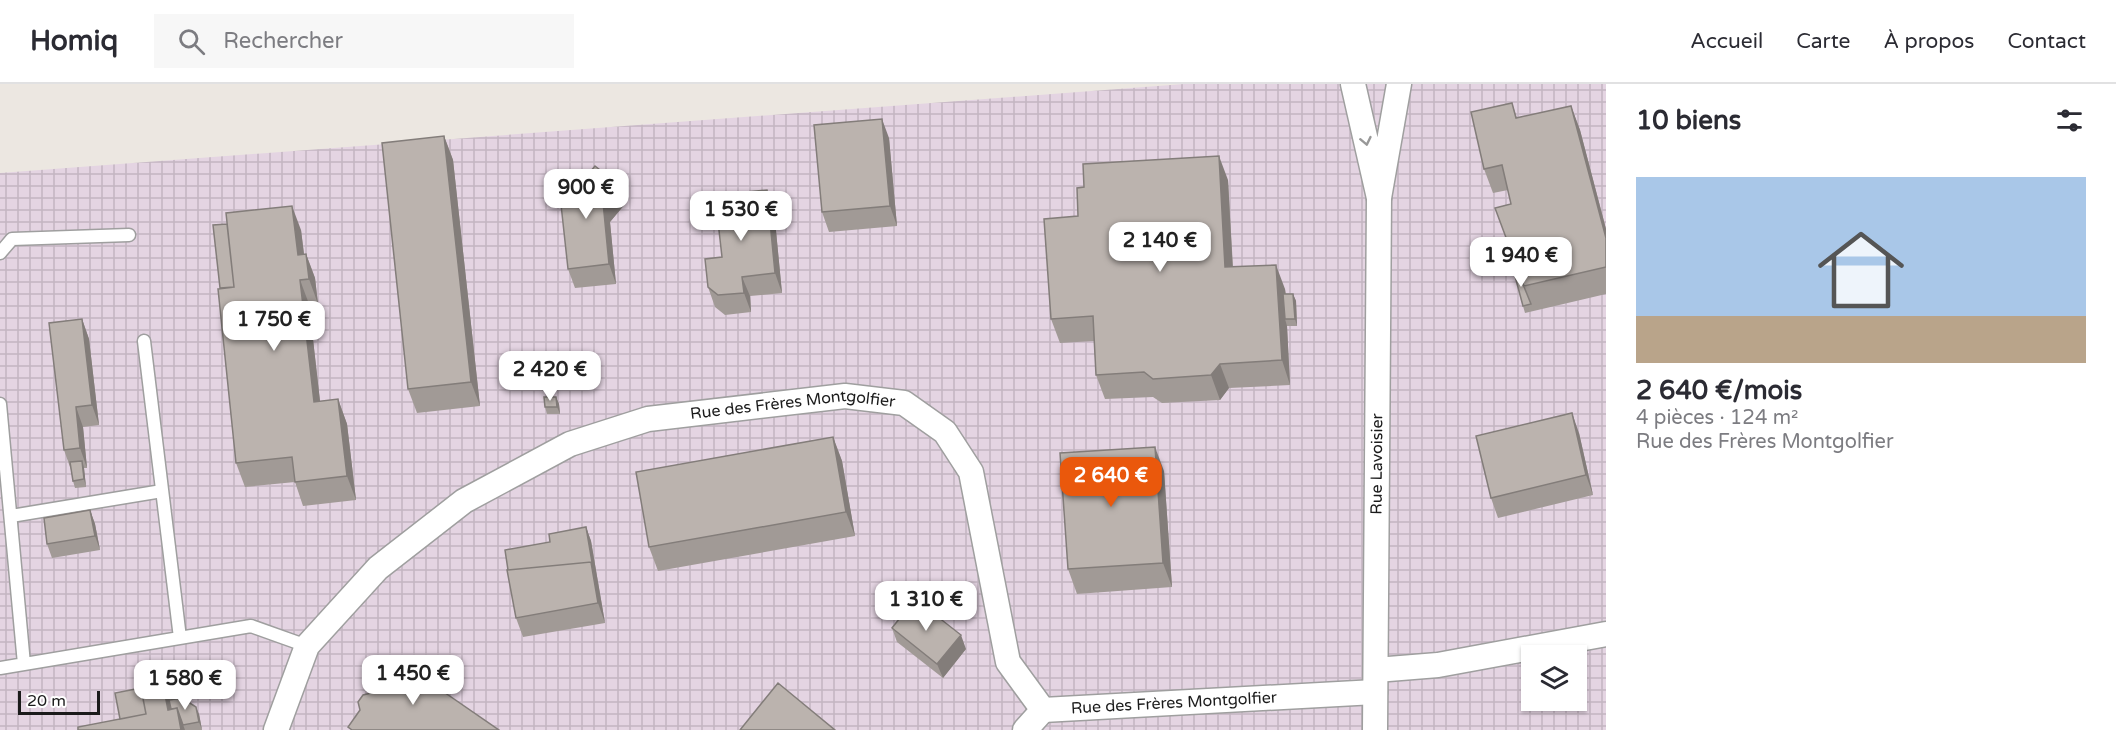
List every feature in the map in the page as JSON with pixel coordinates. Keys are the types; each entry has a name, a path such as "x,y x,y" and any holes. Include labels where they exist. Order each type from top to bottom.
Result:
{"street":[{"name":"Rue Lavoisier","path":"1353,84 1379,198"},
{"name":"Rue Lavoisier","path":"1375,730 1379,198 1399,84"},
{"name":"Rue des Frères Montgolfier","path":"276,730 307,646 378,568 464,501 570,444 648,419 845,396 904,403 945,432 971,472 1008,662 1040,720 1376,681 1438,665 1606,634"},
{"path":"1025,730 1040,720"}],"lane":[{"path":"0,253 12,239 129,235"},
{"path":"144,341 180,638"},
{"path":"0,404 24,664"},
{"path":"10,516 162,491"},
{"path":"0,668 251,626 307,646"}],"shaded area":[{"path":"1184,84 1606,84 1606,730 0,730 0,173"}],"building":[{"path":"1512,103 1516,118 1571,106 1606,238 1606,267 1524,286 1495,208 1511,204 1502,165 1484,169 1471,112"},
{"path":"882,119 890,206 822,212 814,125"},
{"path":"444,136 471,382 408,389 382,143"},
{"path":"1219,156 1225,267 1276,265 1282,360 1220,364 1211,375 1153,379 1144,372 1096,375 1093,316 1051,319 1044,219 1078,216 1077,188 1084,187 1083,164"},
{"path":"595,166 618,184 603,202 609,264 568,269 559,186 580,184"},
{"path":"767,190 775,273 742,277 744,293 718,295 708,287 705,259 722,257 715,195"},
{"path":"292,206 298,255 306,254 309,279 300,280 314,402 338,399 347,476 295,482 292,457 236,463 218,289 234,287 226,213"},
{"path":"227,224 234,287 220,288 213,225"},
{"path":"1514,262 1531,304 1523,306 1512,265"},
{"path":"1283,294 1293,294 1295,319 1285,319"},
{"path":"82,319 92,405 76,407 80,448 64,450 49,323"},
{"path":"544,397 556,397 557,407 545,407"},
{"path":"1572,413 1586,475 1491,498 1476,436"},
{"path":"833,437 846,512 649,547 636,472"},
{"path":"1155,447 1163,563 1068,569 1060,453"},
{"path":"82,461 84,479 73,481 70,462"},
{"path":"90,510 95,536 47,544 44,518"},
{"path":"586,527 593,568 591,562 508,570 505,550 550,542 549,534"},
{"path":"591,562 598,603 516,618 507,570"},
{"path":"915,599 961,635 937,664 892,628"},
{"path":"396,659 499,730 352,730 348,727 360,710 358,702 363,695 371,693"},
{"path":"161,674 168,710 177,708 181,730 78,730 78,727 146,714 139,678"},
{"path":"778,683 835,730 740,730"},
{"path":"141,688 146,714 120,719 115,693"},
{"path":"182,698 196,707 199,722 183,725 177,708 171,709 169,700"}]}
